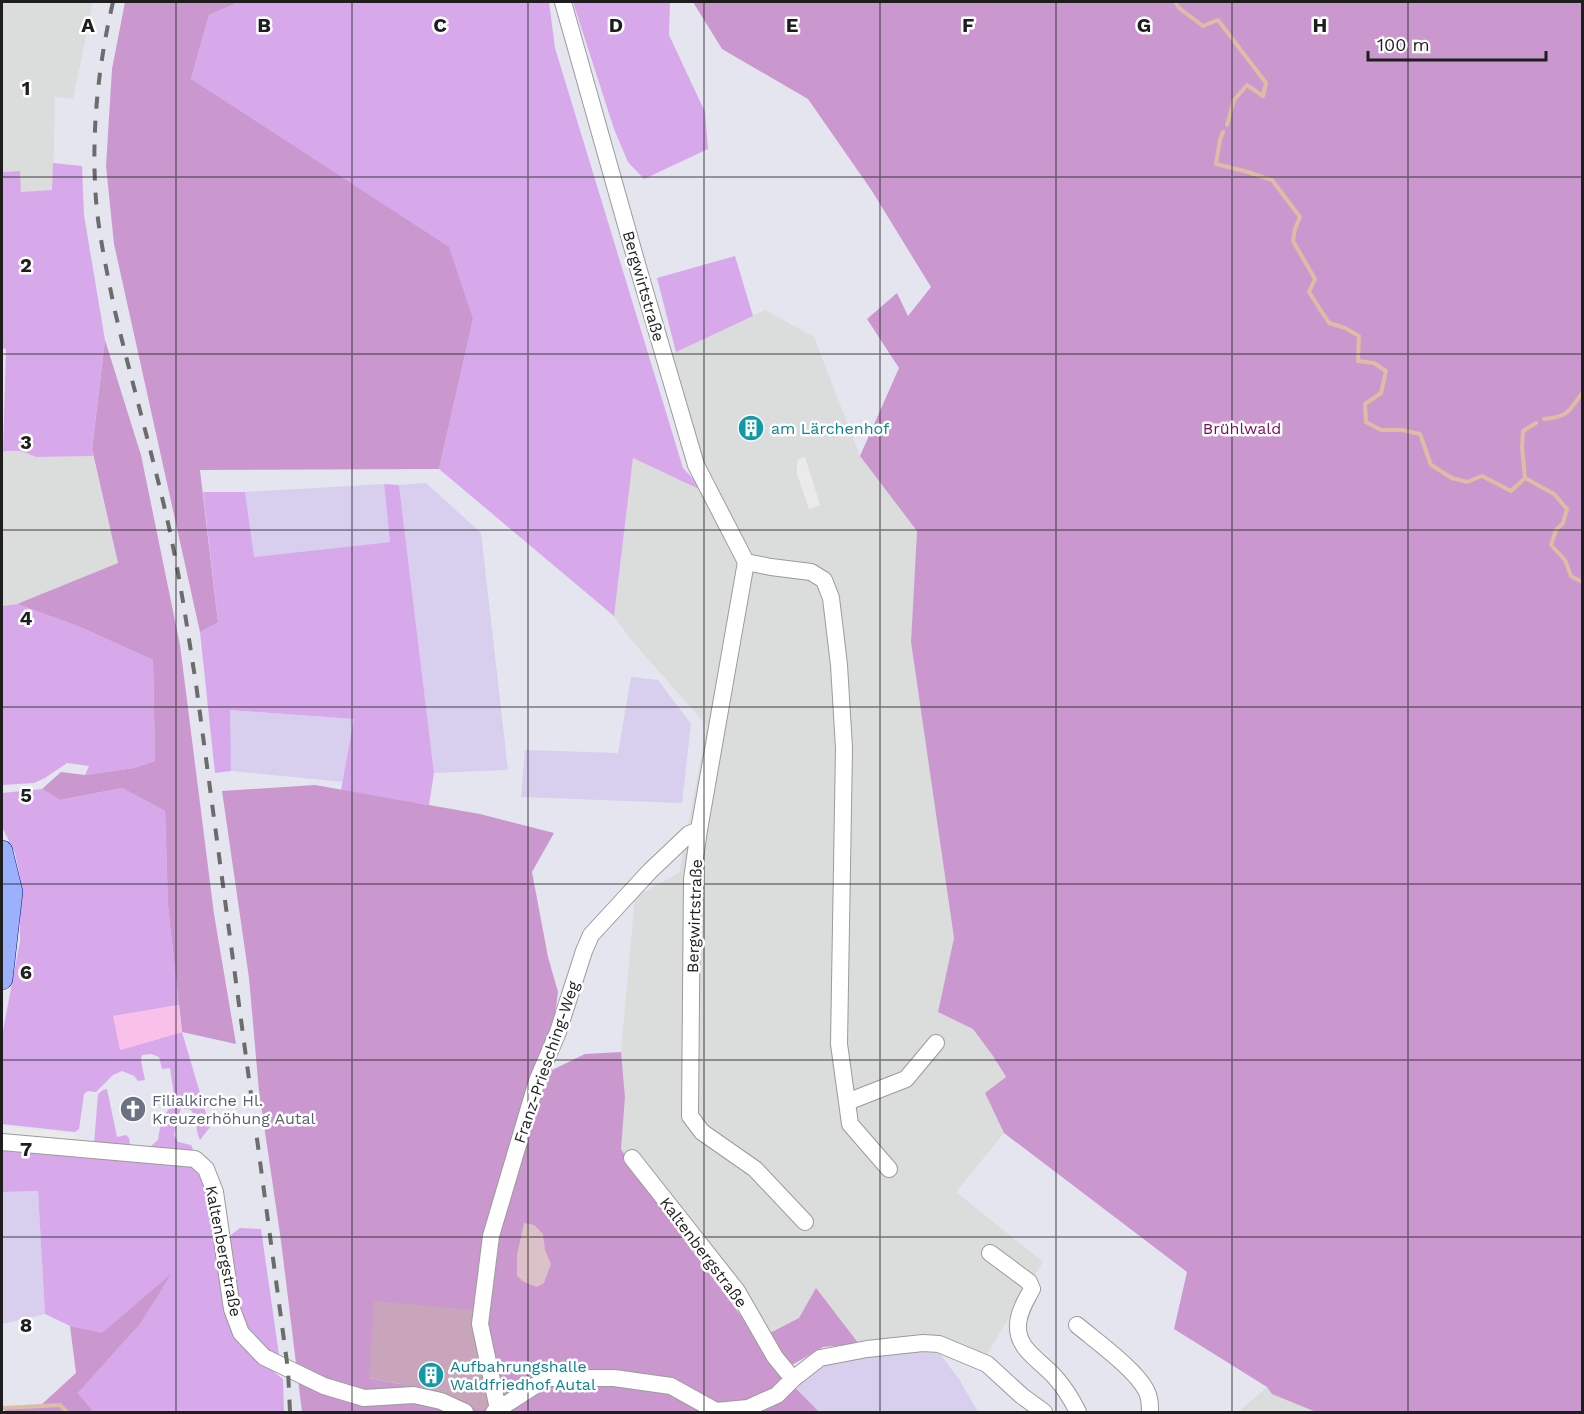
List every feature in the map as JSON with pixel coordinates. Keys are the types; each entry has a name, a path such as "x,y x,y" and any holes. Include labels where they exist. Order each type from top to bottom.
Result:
{"main road":[{"path":"2,851 12,892 2,979"}],"street":[{"name":"Bergwirtstraße","path":"563,2 696,465 746,562 699,830 693,879 690,1116 702,1132 755,1169 805,1222"},
{"path":"746,562 811,572 824,580 831,598 844,748 839,1044 850,1124 890,1169"},
{"name":"Franz-Priesching-Weg","path":"496,1411 480,1324 491,1236 537,1081 558,1032 591,935 650,871 689,834 699,830"},
{"path":"847,1102 906,1079 936,1043"},
{"name":"Kaltenbergstraße","path":"2,1142 195,1158 206,1169 215,1192 232,1310 241,1333 264,1357 324,1386 364,1398 414,1395 441,1401 465,1413"},
{"name":"Kaltenbergstraße","path":"632,1158 737,1291 775,1357 793,1379"},
{"path":"990,1253 1029,1282 1032,1288 1021,1310 1018,1325 1020,1341 1055,1377 1073,1401 1078,1413"},
{"path":"1077,1325 1136,1375 1146,1389 1150,1402 1150,1413"},
{"path":"496,1411 547,1378 614,1378 670,1386 716,1411 748,1408 777,1395 820,1358 867,1349 923,1343 939,1344 987,1364 1044,1413"}],"shaded area":[{"path":"2,2 93,2 73,99 55,97 53,190 20,192 19,171 2,172"},
{"path":"239,2 549,2 555,48 683,468 705,492 633,458 614,616 439,469 473,319 191,79 209,15"},
{"path":"573,2 670,2 669,35 705,112 708,149 644,179 628,162 614,129"},
{"path":"53,163 82,166 84,215 105,340 92,448 93,456 36,457 21,451 3,451 6,349 2,348 2,172 20,171 21,192 52,190"},
{"path":"735,256 753,316 676,352 657,278"},
{"path":"765,310 814,337 860,456 917,531 911,642 954,938 938,1012 973,1029 1006,1078 985,1093 1004,1133 956,1192 1043,1262 984,1359 934,1339 859,1344 799,1318 758,1340 640,1180 621,1149 625,1097 621,1052 635,897 679,873 707,726 632,641 614,616 633,458 704,492 661,359"},
{"path":"2,451 21,451 36,457 93,456 118,563 17,604 2,606"},
{"path":"805,457 820,505 809,509 797,474 797,460"},
{"path":"426,483 481,533 508,770 434,773 399,485"},
{"path":"384,484 390,542 253,557 245,492"},
{"path":"384,484 399,485 434,773 429,805 341,790 354,719 230,710 231,771 215,773 200,632 218,621 203,492 245,492 254,557 390,542"},
{"path":"17,604 80,627 153,660 155,761 134,768 85,775 89,766 67,763 34,783 2,785 2,606"},
{"path":"631,677 658,680 691,724 682,803 521,797 525,750 618,753"},
{"path":"229,710 354,719 344,782 231,771"},
{"path":"122,788 165,811 168,906 179,1005 114,1016 120,1050 182,1032 210,1127 200,1140 193,1113 191,1110 181,1108 174,1135 178,1142 191,1145 193,1149 191,1152 152,1149 152,1145 158,1140 165,1115 175,1102 170,1068 162,1069 159,1057 151,1054 142,1055 145,1080 138,1081 134,1076 122,1071 113,1075 96,1092 88,1091 84,1094 79,1129 75,1132 2,1124 2,1036 20,941 20,877 15,853 2,827 2,793 42,789 60,800"},
{"path":"179,1005 182,1032 120,1050 113,1016"},
{"path":"107,1089 117,1137 126,1135 130,1145 94,1144 98,1094"},
{"path":"2,1126 76,1134 72,1143 2,1136"},
{"path":"2,1147 185,1165 195,1168 205,1186 210,1204 224,1305 241,1346 283,1379 284,1412 94,1412 78,1393 141,1323 169,1276 102,1334 70,1326 45,1314 38,1191 2,1192"},
{"path":"38,1191 45,1314 2,1324 2,1192"},
{"path":"524,1223 534,1225 543,1234 545,1250 551,1264 544,1283 537,1287 524,1282 517,1276 517,1255"},
{"path":"240,1228 261,1229 280,1362 248,1334 240,1318 228,1241 232,1234"},
{"path":"374,1301 472,1310 494,1404 482,1410 470,1408 400,1384 369,1378"},
{"path":"912,1350 940,1354 959,1379 978,1412 819,1412 795,1387 813,1372 835,1360"},
{"path":"1267,1387 1273,1394 1316,1412 1238,1412"}],"green space":[{"path":"125,2 239,2 209,15 191,79 449,247 473,319 439,469 200,470 218,622 200,632 114,244 106,166 112,69"},
{"name":"Brühlwald","path":"693,2 1582,2 1582,1412 1316,1412 1272,1394 1267,1387 1174,1329 1187,1272 1004,1133 985,1093 1006,1077 973,1029 938,1012 954,938 911,642 917,531 860,456 899,368 867,319 897,293 908,316 931,287 872,191 808,99 722,49"},
{"path":"105,340 141,455 180,645 214,914 236,1044 182,1032 168,906 165,811 122,788 60,800 42,789 61,772 85,775 134,768 155,761 153,660 80,627 17,604 118,563 92,449"},
{"path":"315,785 480,814 554,833 532,872 548,957 558,992 548,1072 585,1054 621,1052 625,1097 621,1149 640,1180 758,1339 799,1318 816,1288 859,1344 823,1347 780,1372 819,1412 302,1412 281,1241 259,1091 249,978 222,791","holes":["472,1310 400,1384 369,1378"]},
{"path":"171,1274 141,1323 78,1393 94,1412 7,1412 3,1409 41,1405 76,1373 70,1326 102,1333"}],"waterway":[{"path":"1175,2 1179,8 1203,26 1218,20 1266,83 1263,96 1247,85 1234,100 1227,125"},
{"path":"1223,132 1216,164 1272,180 1300,217 1293,241 1315,279 1309,292 1329,323 1359,336 1358,361 1374,363 1386,371 1381,393 1365,404 1366,422 1381,430 1402,430 1420,434 1431,465 1452,478 1467,482 1482,476 1511,491 1525,478 1554,494 1567,509 1563,523 1556,530 1551,545 1565,560 1571,576 1582,582"},
{"path":"1544,419 1563,415 1582,393"},
{"path":"1525,478 1523,431 1536,423"},
{"path":"2,1408 60,1405 67,1412"}],"railway":[{"path":"113,2 103,51 95,125 97,213 114,307 166,514 186,620 288,1370 290,1412"}],"place":[{"name":"am Lärchenhof","path":"751,428"},
{"name":"Filialkirche Hl. Kreuzerhöhung Autal","path":"133,1109"},
{"name":"Aufbahrungshalle Waldfriedhof Autal","path":"431,1375"}]}
